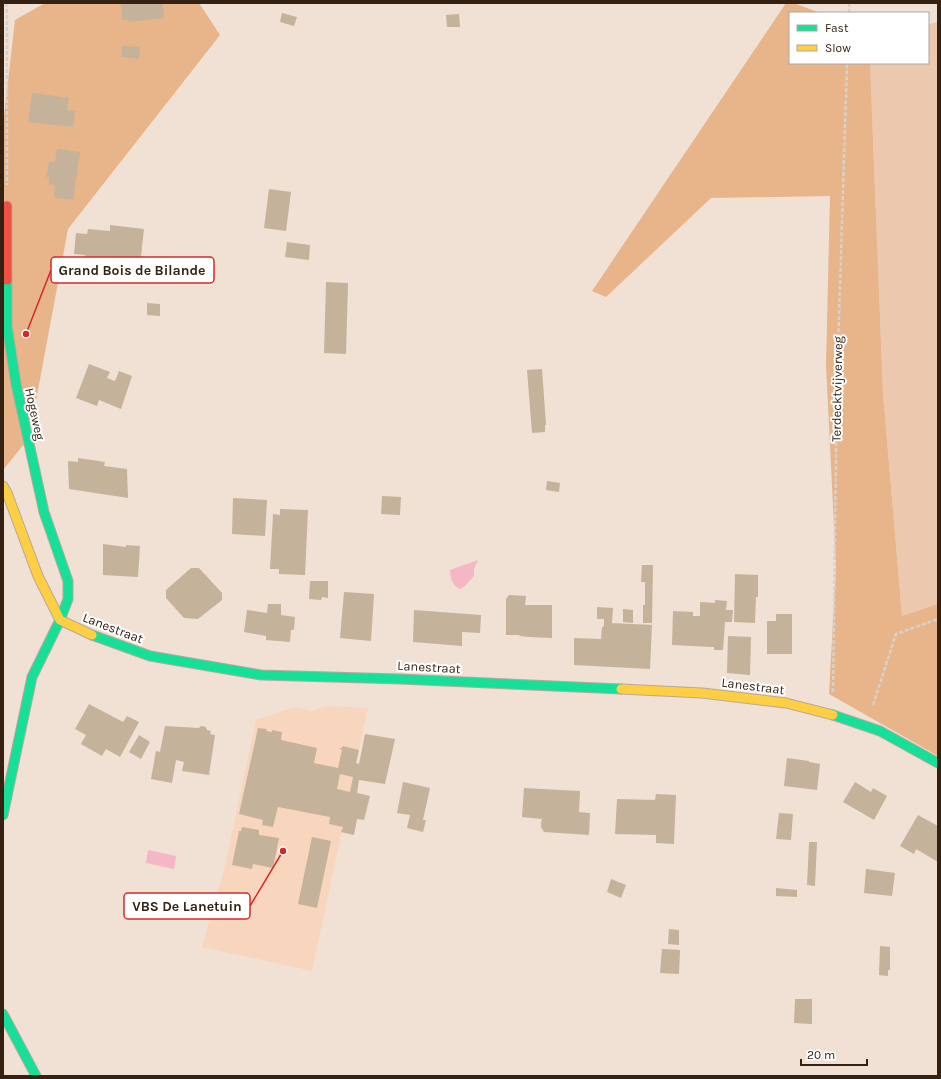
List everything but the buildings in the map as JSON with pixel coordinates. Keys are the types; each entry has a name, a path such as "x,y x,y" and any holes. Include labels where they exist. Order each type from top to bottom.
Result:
{"street":[{"name":"Hogeweg","path":"3,815 32,677 60,620 68,599 68,581 42,505 18,395 7,326 7,206"},
{"path":"3,486 38,576 60,620"},
{"name":"Lanestraat","path":"60,620 104,640 150,656 261,674 407,679 702,693 786,702 833,715 880,732 938,762"},
{"path":"3,1014 36,1076"}],"path":[{"path":"6,3 7,206"},
{"name":"Terdecktvijverweg","path":"833,715 837,381 847,64"},
{"path":"867,727 896,634 938,619"}],"shaded area":[{"path":"45,3 199,3 220,35 68,229 29,438 3,470 3,125 15,20"},
{"path":"786,3 794,3 817,12 789,12 789,64 870,64 883,393 902,616 938,604 938,756 829,694 836,566 826,365 830,196 711,198 606,297 592,291"},
{"path":"938,22 938,604 902,616 883,393 870,64 929,64 929,24"},
{"path":"478,560 474,569 474,576 465,586 460,589 457,587 452,581 450,570"},
{"path":"325,706 368,708 312,971 202,947 224,870 256,720 295,707 311,711"},
{"path":"148,850 176,856 174,869 146,863"}],"traffic: fast":[{"path":"3,815 32,677 60,620 68,599 68,581 44,512 16,384 7,326 7,280"},
{"path":"92,635 150,656 261,675 400,679 621,689"},
{"path":"833,715 880,731 938,763"},
{"path":"3,1014 36,1076"}],"traffic: slow":[{"path":"3,486 38,576 60,620 92,635"},
{"path":"621,689 702,693 786,703 833,715"}],"traffic: jam":[{"path":"7,206 7,280"}],"place":[{"name":"Grand Bois de Bilande","path":"26,334"},
{"name":"VBS De Lanetuin","path":"283,851"}]}
